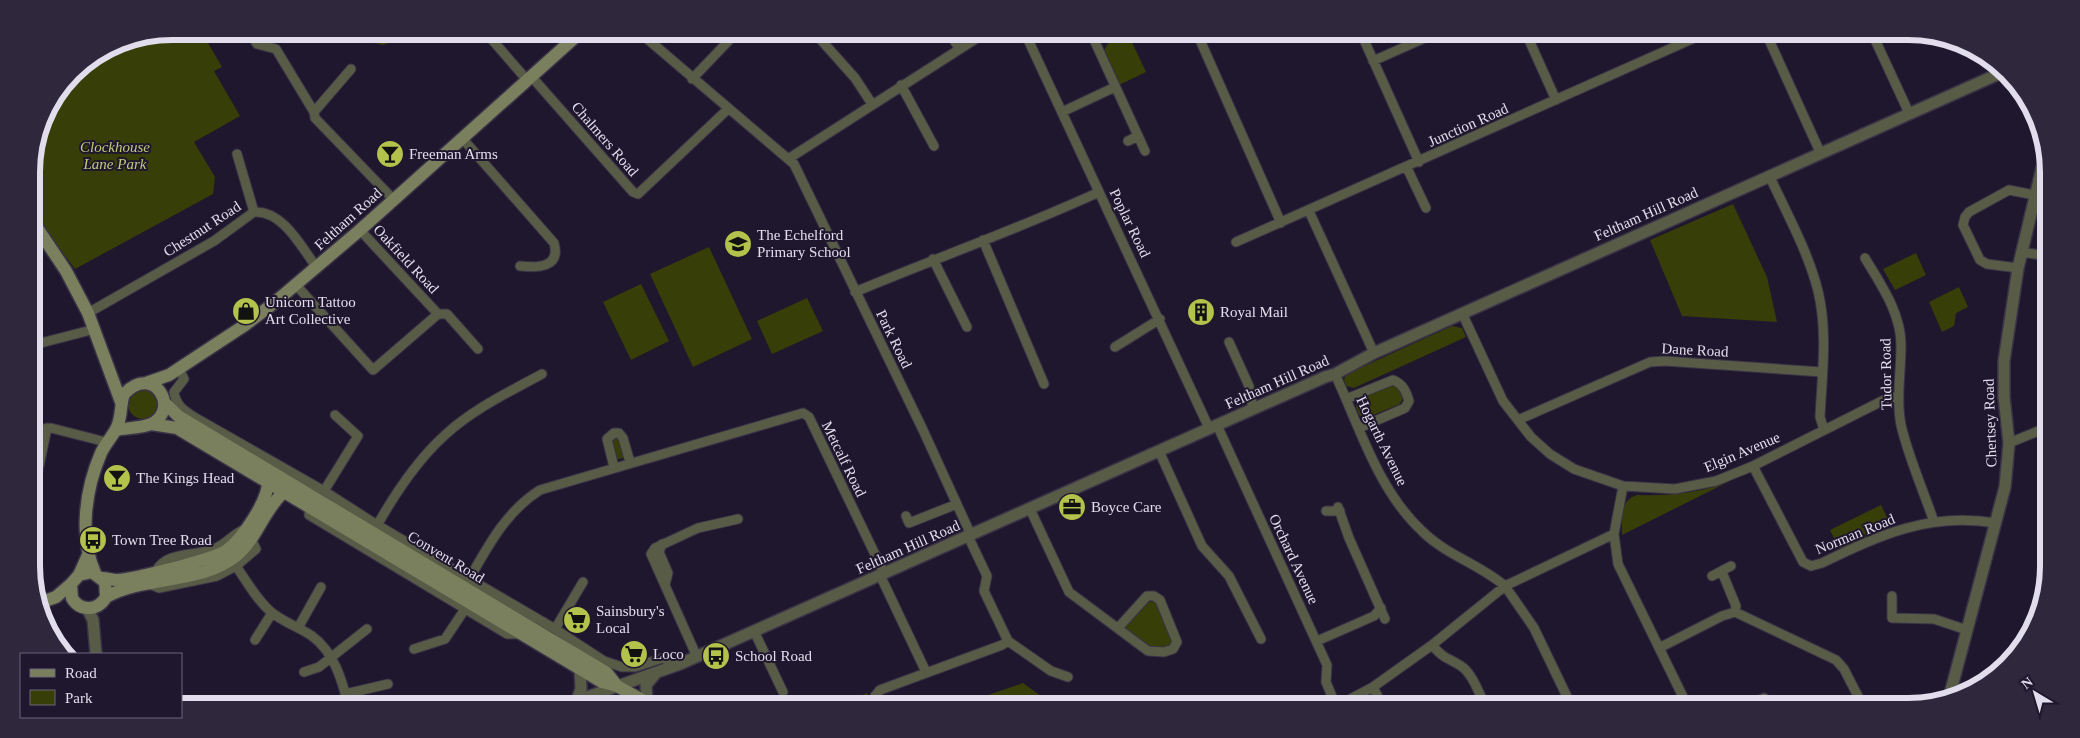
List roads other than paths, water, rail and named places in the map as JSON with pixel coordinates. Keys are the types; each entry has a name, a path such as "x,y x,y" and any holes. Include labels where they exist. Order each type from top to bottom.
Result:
{"main road":[{"name":"Feltham Road","path":"146,383 174,372 245,326 296,285 572,40"},
{"path":"40,232 66,271 88,313 127,419 145,425"},
{"path":"109,370 131,386"},
{"path":"116,430 145,425 162,412 174,372"},
{"path":"103,601 106,584 99,576 88,555 86,532 88,502 98,461 106,442 116,430 124,394 131,386 146,383 158,389 164,401"},
{"name":"Convent Road","path":"164,401 178,416 467,583 607,673 617,686"},
{"name":"Convent Road","path":"145,425 177,428 602,682 617,686"},
{"path":"88,555 70,592 74,601 82,608 103,601 121,589 211,570 237,555 268,490 268,482"},
{"path":"45,601 56,597 87,572 117,580 212,558 227,550 248,534 276,499 284,492"},
{"path":"56,597 74,601"},
{"path":"617,686 638,698"}],"street":[{"path":"254,40 257,44 276,49 316,118 394,200"},
{"path":"493,40 530,78"},
{"name":"Park Road","path":"648,40 794,164 957,504 987,576 984,591 1008,641"},
{"path":"692,79 729,40"},
{"path":"821,40 856,78 872,104"},
{"path":"954,40 959,48"},
{"path":"788,159 973,40"},
{"name":"Poplar Road","path":"1028,40 1099,192 1213,427"},
{"path":"1094,40 1145,151"},
{"path":"1200,40 1281,223"},
{"path":"1364,40 1419,162"},
{"path":"1373,61 1420,40"},
{"path":"1529,40 1556,100"},
{"name":"Junction Road","path":"1236,242 1407,168 1690,40"},
{"path":"1769,40 1820,152"},
{"path":"1876,40 1909,113"},
{"path":"314,112 351,69"},
{"name":"Feltham Hill Road","path":"591,698 617,686 671,668 1335,374 1374,353 1820,152 1997,75"},
{"name":"Chalmers Road","path":"530,78 633,192 638,194 728,109"},
{"path":"901,85 934,146"},
{"path":"1062,112 1115,87"},
{"path":"1128,141 1138,136"},
{"path":"462,138 554,243 556,250 554,258 548,264 538,269 520,266"},
{"path":"236,154 254,212"},
{"path":"1407,168 1426,208"},
{"path":"1769,175 1810,265 1818,292 1823,330 1820,417 1824,430"},
{"name":"Chertsey Road","path":"1952,691 2005,487 2009,443 2004,396 2004,361 2021,252 2040,175"},
{"path":"2018,268 1987,264 1980,260 1963,225 1965,217 1970,212 2009,190 2035,195"},
{"path":"855,292 932,259 1043,218 1099,192"},
{"path":"1309,211 1374,353"},
{"name":"Chestnut Road","path":"88,313 214,241 254,212 262,212 284,225 317,268"},
{"name":"Oakfield Road","path":"296,285 373,370 438,314 360,230"},
{"path":"983,240 1044,384"},
{"path":"2021,252 2040,255"},
{"name":"Tudor Road","path":"1865,258 1885,291 1897,318 1901,343 1899,396 1902,427 1934,522"},
{"path":"932,259 967,327"},
{"path":"438,314 446,314 478,349"},
{"name":"Elgin Avenue","path":"1462,314 1503,401 1531,437 1550,454 1574,470 1623,486 1675,490 1716,481 1753,466 1886,399 1899,396"},
{"path":"1115,347 1160,319"},
{"path":"40,343 95,329"},
{"path":"1229,342 1249,386 1253,409"},
{"name":"Dane Road","path":"1518,420 1650,362 1665,361 1822,372"},
{"name":"Convent Road","path":"174,372 184,379 174,392 175,400 181,408 324,491 375,529"},
{"path":"375,529 407,477 445,434 494,401 542,374"},
{"name":"Hogarth Avenue","path":"1335,374 1390,492 1422,531 1449,553 1489,572 1505,586 1534,628 1568,698"},
{"path":"1346,399 1393,380 1399,383 1405,391 1408,401 1405,408 1359,428"},
{"name":"Metcalf Road","path":"467,583 503,523 528,497 553,485 803,413 809,418 882,574"},
{"path":"324,491 358,436 335,415"},
{"name":"Orchard Avenue","path":"1213,427 1317,642 1327,665 1326,682 1332,698"},
{"path":"40,461 47,428"},
{"path":"40,429 67,430 106,442"},
{"path":"2009,443 2040,430"},
{"path":"614,467 607,439 614,433 619,433 623,438 630,462"},
{"path":"1158,451 1202,546 1229,576 1261,639"},
{"name":"Norman Road","path":"1753,466 1803,562 1811,566 1897,530 1934,522 1982,521 1996,523"},
{"path":"1623,486 1614,534 1618,564 1684,698"},
{"path":"906,516 909,522 957,504"},
{"name":"Convent Road","path":"310,508 309,515 507,634 524,634"},
{"path":"1030,509 1069,592 1148,651 1164,652 1173,649 1177,642 1160,600 1154,596 1147,596 1118,628"},
{"path":"1326,511 1339,509 1386,619"},
{"path":"698,656 665,585 668,573 659,552 662,544 698,528 738,518"},
{"path":"147,583 159,588 217,576 236,566 256,549 248,534"},
{"path":"1351,698 1373,687 1432,645 1505,586 1614,534"},
{"path":"236,566 260,600 272,613 312,636 332,658 346,698"},
{"path":"1712,576 1731,566"},
{"path":"1722,572 1736,606 1735,612"},
{"path":"882,574 926,672"},
{"path":"555,628 583,582"},
{"name":"Convent Road","path":"467,583 555,628 604,661 622,667 635,667 663,658 668,660 671,668"},
{"path":"298,628 321,587"},
{"path":"1892,596 1892,618 1934,620 1967,630"},
{"path":"93,620 103,601"},
{"path":"86,608 93,620 96,653"},
{"path":"1317,642 1374,616 1381,608"},
{"path":"414,649 445,639 465,609"},
{"path":"1659,648 1722,616 1735,612 1836,660 1844,669 1859,698"},
{"path":"255,640 272,613"},
{"path":"304,672 319,667 367,630"},
{"path":"754,631 783,692"},
{"path":"876,698 876,692 1002,645 1008,641 1051,672 1068,677"},
{"path":"1432,645 1443,658 1461,666 1468,673 1482,698"},
{"path":"579,698 581,689 580,669"},
{"path":"649,698 646,685 658,672"},
{"path":"345,694 388,684"},
{"path":"1373,687 1378,698"}],"place":[{"name":"Freeman Arms","path":"390,154"},
{"name":"The Echelford Primary School","path":"738,244"},
{"name":"Unicorn Tattoo Art Collective","path":"246,311"},
{"name":"Royal Mail","path":"1201,312"},
{"name":"The Kings Head","path":"117,478"},
{"name":"Boyce Care","path":"1072,507"},
{"name":"Town Tree Road","path":"93,540"},
{"name":"Sainsbury's Local","path":"577,620"},
{"name":"Loco","path":"634,654"},
{"name":"School Road","path":"716,656"}],"park label":[{"name":"Clockhouse Lane Park","path":"115,156"}]}
